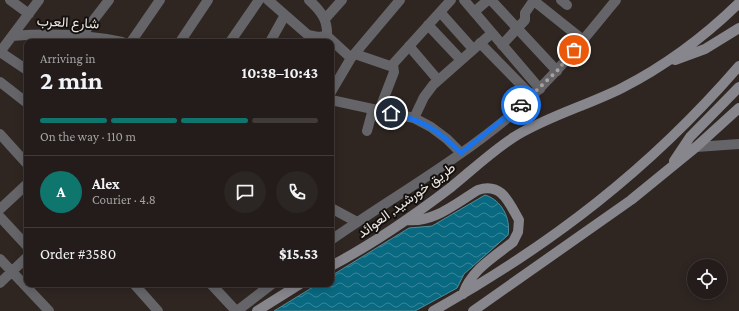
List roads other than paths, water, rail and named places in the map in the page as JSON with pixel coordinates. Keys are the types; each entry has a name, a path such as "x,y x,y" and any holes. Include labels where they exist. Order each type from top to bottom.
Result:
{"main road":[{"name":"طريق خورشيد, العوائد","path":"334,264 371,244 407,220 514,138 554,116 621,88 665,63 706,33 739,3"},
{"path":"665,63 705,49 739,28"},
{"path":"433,311 527,255 607,196 684,125 739,66"},
{"path":"670,168 690,137 739,87"},
{"path":"473,311 631,200 696,147 739,108"},
{"path":"407,220 422,220 435,216 478,190 486,187 499,190 505,195 519,220 516,237 513,242 476,270 468,281 463,294"},
{"path":"257,311 295,287"}],"street":[{"path":"10,0 29,14"},
{"path":"24,68 1,49 39,0"},
{"path":"82,35 109,0"},
{"path":"133,39 160,0"},
{"path":"182,39 208,0"},
{"path":"232,39 259,0"},
{"path":"268,0 308,35 320,39 325,19 342,0"},
{"path":"309,0 319,9 325,19"},
{"path":"334,87 353,56 400,0"},
{"path":"367,131 394,72 394,63 451,0"},
{"path":"464,0 540,89"},
{"path":"502,45 525,20 525,13 534,0 583,40"},
{"path":"334,238 461,153 504,121 540,89 557,71 616,0"},
{"path":"474,12 493,1 557,71"},
{"path":"440,12 532,96"},
{"path":"272,39 285,15"},
{"path":"428,25 461,60"},
{"name":"شارع العرب","path":"12,36 47,33 82,35 95,39"},
{"path":"414,118 428,90 492,33"},
{"path":"334,46 353,56 393,67"},
{"path":"409,46 438,80"},
{"path":"0,82 24,101"},
{"path":"334,101 414,118 436,131 461,153"},
{"path":"1,138 24,161"},
{"path":"696,147 739,144"},
{"path":"0,209 24,187"},
{"path":"334,210 356,222"},
{"path":"0,218 24,243"},
{"path":"0,259 24,285"},
{"path":"0,283 24,260"},
{"path":"26,287 49,311"},
{"path":"137,287 158,311"},
{"path":"214,287 237,311 268,287"}],"water":[{"path":"485,195 491,197 501,206 507,217 509,229 508,235 464,274 457,288 415,311 274,311 313,287 334,287 334,274 409,228 432,226"}]}
